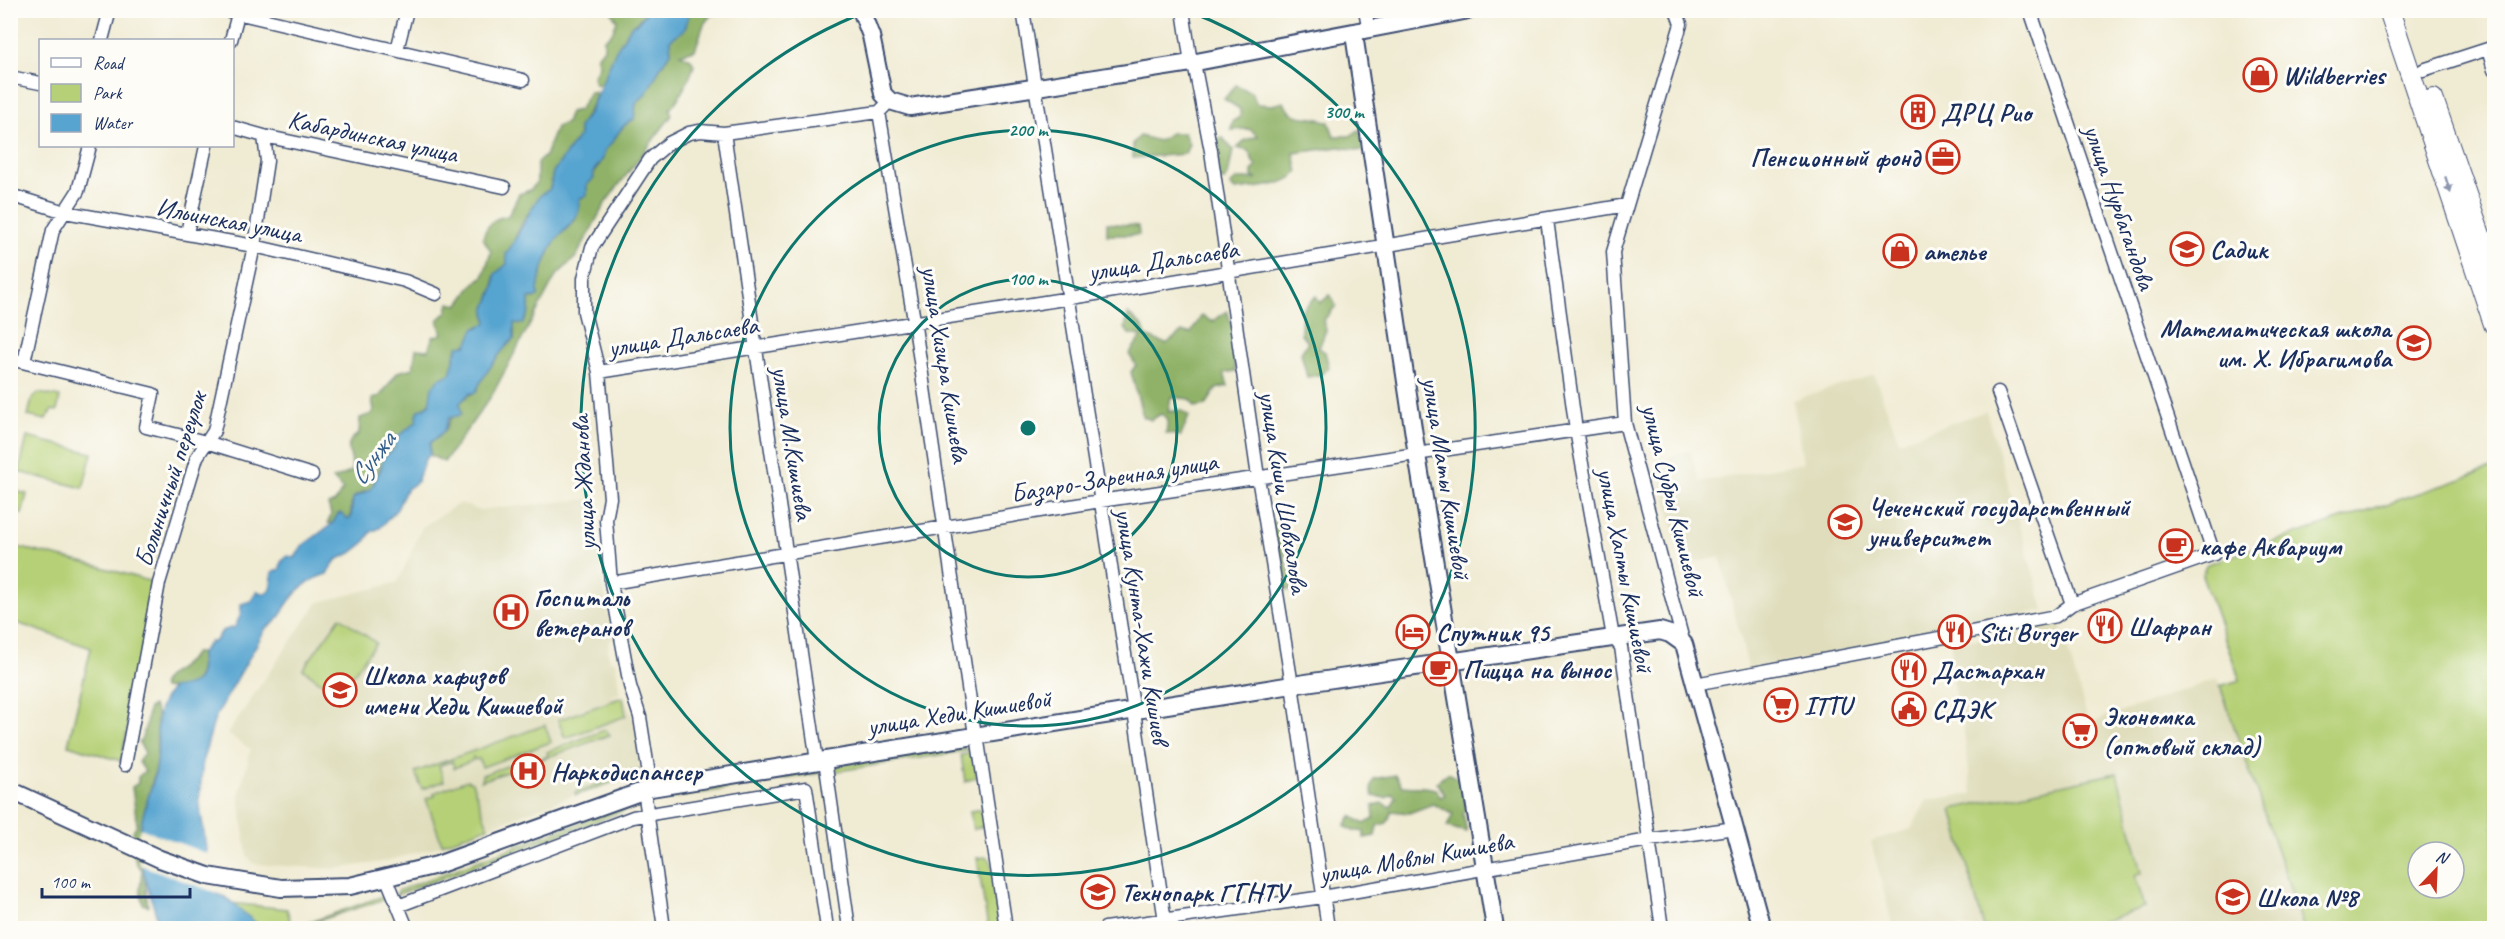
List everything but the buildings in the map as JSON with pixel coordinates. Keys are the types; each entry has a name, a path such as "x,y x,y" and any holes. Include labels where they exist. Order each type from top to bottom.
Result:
{"main road":[{"path":"2389,10 2494,324"},
{"path":"2403,10 2494,275"}],"street":[{"path":"102,39 110,10"},
{"path":"224,10 523,80"},
{"path":"396,50 406,10"},
{"name":"улица Хизира Кишиева","path":"861,10 871,36 884,106 1006,928"},
{"name":"улица Кунта-Хажи Кишиев","path":"1023,10 1166,924"},
{"name":"улица Киши Шовхалова","path":"1183,10 1228,272 1328,928"},
{"name":"улица Маты Кишиевой","path":"1365,10 1361,32 1385,244 1417,455 1495,928"},
{"path":"724,133 884,106 910,107 1193,63 1469,10"},
{"name":"улица Субры Кишиевой","path":"1676,10 1681,24 1613,252 1625,423 1762,928"},
{"name":"улица Нурбагандова","path":"2030,10 2214,554 2072,604"},
{"path":"231,39 238,14"},
{"path":"2423,70 2491,48 2494,70"},
{"path":"10,77 39,84"},
{"name":"Кабардинская улица","path":"234,128 504,187"},
{"name":"улица Жданова","path":"664,928 648,815 648,789 640,717 630,686 611,583 606,520 610,498 599,372 584,312 584,278 592,247 657,154 669,143 689,133 700,131 724,133"},
{"name":"улица М.Кишиева","path":"724,133 787,553 849,928"},
{"name":"Больничный переулок","path":"124,765 159,583 196,457 214,430 254,246 267,161 264,136"},
{"path":"24,362 53,230 78,191 90,147"},
{"path":"187,233 206,147"},
{"name":"Ильинская улица","path":"10,195 65,212 254,246 405,281 436,294"},
{"name":"улица Дальсаева","path":"599,372 756,348 914,320 1228,272 1627,205"},
{"name":"улица Хапты Кишиевой","path":"1547,220 1576,430 1613,637 1621,647 1662,928"},
{"path":"10,359 153,394 146,427 206,442 312,475"},
{"path":"1695,684 2056,616 2072,604 1998,392"},
{"name":"Базаро-Заречная улица","path":"611,583 1100,501 1625,423"},
{"name":"улица Хеди Кишиевой","path":"10,790 135,848 208,876 251,884 320,888 387,879 437,865 648,789 1292,685 1613,637 1660,631 1670,634 1684,644"},
{"path":"399,906 633,817 806,788 827,928"},
{"name":"улица Мовлы Кишиева","path":"1105,928 1166,924 1649,840 1735,828"},
{"path":"387,879 407,928"}],"shaded area":[{"name":"Чеченский государственный университет","path":"1874,375 1899,441 1986,411 2044,610 1749,670 1720,557 1684,565 1655,462 1690,450 1700,482 1803,463 1793,400"},
{"path":"589,499 596,514 603,583 613,640 609,641 608,652 610,661 615,661 620,694 609,696 623,697 634,718 640,770 637,774 427,850 382,862 333,869 254,864 247,855 239,795 251,749 227,734 317,603 398,582 422,527 460,503 478,510"},
{"path":"2060,624 2089,723 2218,678 2304,928 1893,928 1871,841 1911,829 1927,800 1972,794 1962,716 1953,717 1953,696 1956,694 1948,654 1952,653 1950,644"}],"green space":[{"path":"611,11 647,11 625,35 600,85 595,84 593,77 599,66 597,57 604,48 604,39 612,33 617,21"},
{"path":"690,11 720,11 718,14 711,15 704,24 695,50 680,54 691,59 694,65 684,89 670,109 672,115 606,202 576,257 556,276 492,395 444,462 430,455 430,443 445,430 460,403 476,392 493,364 514,339 514,323 529,312 529,298 538,297 541,275 553,246 558,237 575,220 580,197 605,150 624,125 634,119 636,103 647,92 671,53 670,40 685,29"},
{"path":"1236,85 1251,92 1257,104 1272,105 1283,102 1298,116 1329,122 1334,136 1350,136 1359,130 1365,149 1362,151 1340,147 1294,153 1298,173 1291,178 1268,186 1235,190 1230,185 1237,179 1257,179 1252,177 1252,171 1257,166 1249,151 1237,148 1244,141 1258,136 1249,129 1231,130 1233,121 1240,117 1240,109 1224,99"},
{"path":"590,92 595,92 596,96 579,129 579,136 553,172 550,189 540,196 534,208 525,217 510,249 507,264 494,277 494,287 485,311 487,323 474,329 469,343 456,350 456,359 450,374 437,381 429,405 421,409 416,422 398,437 396,448 385,456 371,489 356,495 351,505 351,518 348,520 338,514 332,524 328,523 331,514 328,505 335,502 343,489 333,479 351,472 349,447 353,438 359,434 360,418 372,414 374,410 372,399 380,396 398,372 413,368 416,349 428,350 433,337 442,334 438,320 447,312 449,303 458,305 473,285 483,277 491,252 483,238 486,229 495,220 508,216 519,194 530,190 537,182 537,163 545,156 556,127 566,123 570,112 579,110"},
{"path":"1171,133 1184,133 1189,144 1185,154 1133,158 1133,143 1140,136 1159,141"},
{"path":"1223,138 1233,150 1228,176 1223,181 1219,178 1216,139"},
{"path":"1107,223 1138,226 1139,235 1107,235"},
{"path":"1330,295 1336,306 1323,321 1326,330 1319,348 1325,352 1329,368 1320,375 1307,377 1301,353 1308,342 1301,334 1302,310 1316,296 1320,303"},
{"path":"1227,311 1236,337 1232,349 1236,371 1224,373 1228,386 1216,389 1206,405 1195,407 1190,399 1171,397 1168,412 1180,410 1189,416 1181,436 1166,433 1168,419 1161,414 1151,420 1143,417 1131,372 1136,365 1129,354 1142,336 1129,334 1125,328 1128,314 1143,327 1146,336 1166,344 1182,332 1191,333 1202,315 1212,322"},
{"path":"39,393 60,397 57,411 52,410 45,420 28,416 32,399"},
{"path":"27,437 92,453 83,488 19,472"},
{"path":"2494,468 2494,928 2304,928 2220,686 2240,680 2202,575 2207,564"},
{"path":"11,490 27,494 22,514 11,511"},
{"path":"1275,522 1285,524 1285,553 1291,574 1291,590 1278,591 1268,524"},
{"path":"13,546 98,566 156,583 121,761 68,745 91,648 11,621 10,556"},
{"path":"340,617 376,643 338,695 303,669"},
{"path":"195,653 201,653 201,663 198,678 194,683 183,688 163,688 162,683 165,679"},
{"path":"623,697 626,716 565,738 558,720"},
{"path":"153,706 157,714 157,763 139,833 148,906 143,904 140,890 142,869 138,866 135,857 133,831 137,824 132,787 138,783 138,777 145,771 138,761 145,752 139,743 149,708"},
{"path":"545,725 551,742 482,767 479,759 475,760 473,757 472,761 454,768 452,761 439,766 444,781 422,789 415,772"},
{"path":"605,730 610,735 481,781 482,775 535,756 537,760 548,756 547,752"},
{"path":"961,747 971,750 832,772 837,766"},
{"path":"974,753 977,777 965,782 961,755"},
{"path":"640,770 637,774 576,795 575,792"},
{"path":"814,770 821,773 654,801 657,797"},
{"path":"1448,773 1460,779 1467,810 1463,813 1467,832 1447,827 1453,814 1433,804 1409,813 1392,811 1387,823 1377,826 1375,836 1364,838 1364,831 1353,831 1345,826 1351,816 1364,824 1374,819 1373,806 1381,803 1391,807 1396,797 1392,794 1386,798 1373,796 1371,787 1374,779 1395,775 1402,786 1433,788 1437,790 1440,797 1445,795 1437,782"},
{"path":"2117,773 2142,873 2135,876 2145,907 2083,928 1984,928 1952,809"},
{"path":"467,780 472,782 488,827 442,844 426,799 435,796 434,793"},
{"path":"631,804 637,806 396,895 399,890"},
{"path":"970,811 983,811 985,825 973,830"},
{"path":"987,857 991,861 1000,926 988,928 977,858"},
{"path":"386,895 391,897 296,927"},
{"path":"221,902 287,909 292,928 226,928"}],"water":[{"path":"647,11 690,11 685,29 670,40 671,53 647,92 636,103 634,119 624,125 605,150 603,159 593,172 594,178 587,185 587,195 579,199 576,216 553,245 541,275 538,297 529,298 529,312 523,324 514,323 514,339 493,364 476,392 469,394 460,403 461,415 449,418 444,431 430,443 430,455 425,459 417,482 406,490 397,509 380,528 371,532 364,543 351,553 336,560 327,574 298,591 278,619 266,628 215,718 203,759 199,802 207,851 201,860 213,892 224,896 262,928 160,928 143,870 140,834 156,771 157,723 165,698 172,688 189,685 197,679 201,669 201,653 210,642 215,642 222,631 235,627 241,614 241,604 251,601 257,591 265,594 271,590 272,572 280,569 281,562 288,556 295,558 302,546 332,524 338,514 341,513 348,519 351,518 353,498 371,489 381,469 383,459 395,448 395,439 416,422 418,411 429,405 432,387 439,379 450,374 458,346 467,345 474,329 487,323 485,311 494,287 495,274 507,264 506,254 530,211 539,197 550,189 553,172 579,136 579,126 589,113 616,50 632,25 638,23"}],"pier":[{"path":"140,828 208,854 204,860 207,874 215,890 230,898 140,865 137,838"}],"place":[{"name":"Wildberries","path":"2260,75"},
{"name":"ДРЦ Рио","path":"1918,112"},
{"name":"Пенсионный фонд","path":"1943,157"},
{"name":"Садик","path":"2187,249"},
{"name":"ателье","path":"1900,251"},
{"name":"Математическая школа им. Х. Ибрагимова","path":"2414,343"},
{"name":"Чеченский государственный университет","path":"1845,522"},
{"name":"кафе Аквариум","path":"2176,546"},
{"name":"Госпиталь ветеранов","path":"511,612"},
{"name":"Шафран","path":"2105,626"},
{"name":"Спутник 95","path":"1413,632"},
{"name":"Siti Burger","path":"1955,632"},
{"name":"Пицца на вынос","path":"1440,669"},
{"name":"Дастархан","path":"1909,670"},
{"name":"Школа хафизов имени Хеди Кишиевой","path":"340,690"},
{"name":"ITTU","path":"1781,705"},
{"name":"СДЭК","path":"1909,709"},
{"name":"Экономка (оптовый склад)","path":"2080,731"},
{"name":"Наркодиспансер","path":"528,771"},
{"name":"Технопарк ГГНТУ","path":"1098,892"},
{"name":"Школа №8","path":"2233,897"}],"water label":[{"name":"Сунжа","path":"372,458"}]}
